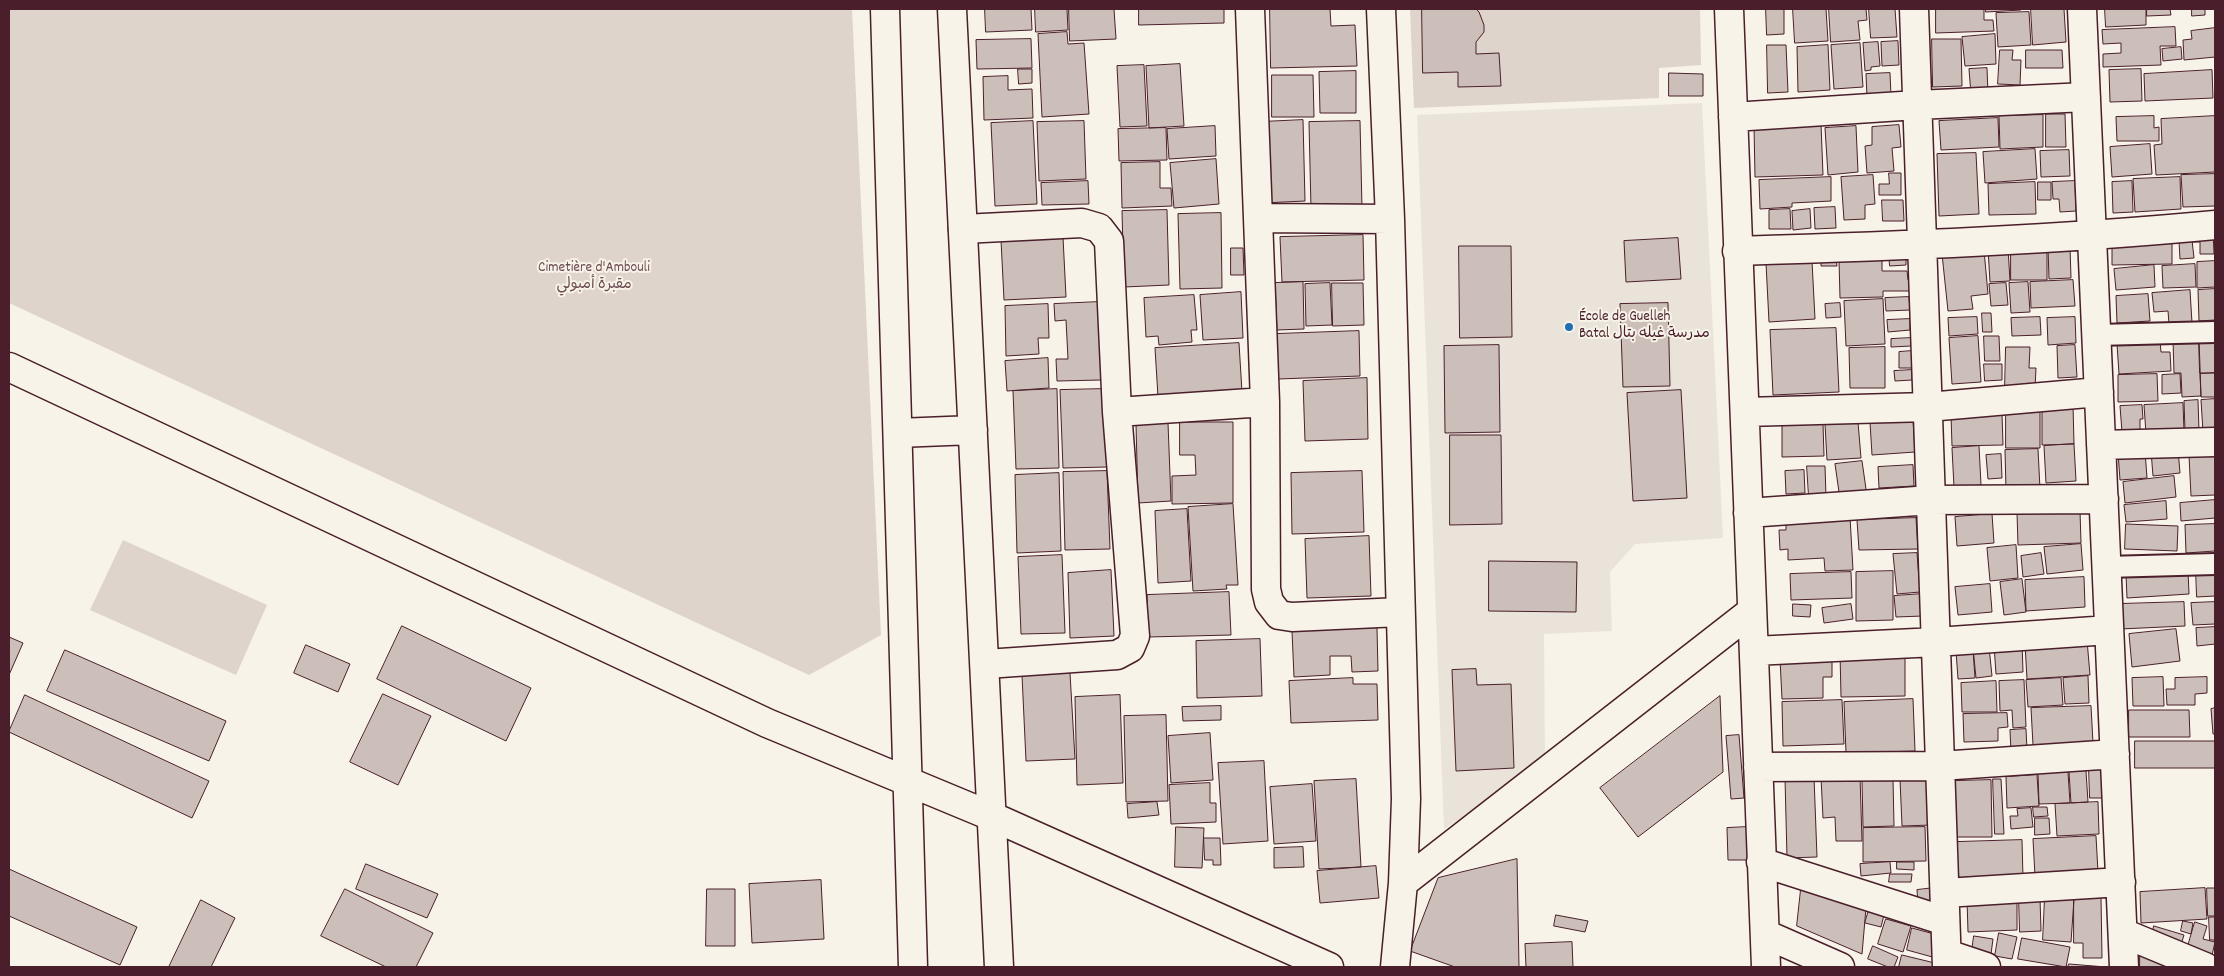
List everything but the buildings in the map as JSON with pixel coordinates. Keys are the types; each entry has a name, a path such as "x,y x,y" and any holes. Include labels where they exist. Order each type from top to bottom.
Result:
{"street":[{"path":"886,9 913,967"},
{"path":"952,9 986,664 991,816 999,967"},
{"path":"1250,9 1264,402 1266,589 1268,602 1279,615 1292,616 1400,612"},
{"path":"1381,9 1390,219 1406,799 1403,883 1395,967"},
{"path":"1729,9 1766,967"},
{"path":"1914,9 1920,246 1928,407 1947,961 1986,967"},
{"path":"2082,9 2124,967"},
{"path":"1734,117 1917,105 2086,97"},
{"path":"1258,218 1390,219"},
{"path":"963,229 1082,223 1099,228 1109,241 1117,412 1135,636 1130,648 1117,655 986,664"},
{"path":"1737,251 1920,246 2091,236 2215,226"},
{"path":"9,367 758,719 991,816 1329,967"},
{"path":"1745,412 1928,407 2099,392"},
{"path":"1117,412 1264,402"},
{"path":"898,433 973,430"},
{"path":"2101,445 2215,442"},
{"path":"1748,513 1931,500 2104,499"},
{"path":"1403,883 1752,611"},
{"path":"1754,651 1936,642 2109,630"},
{"path":"1758,767 1940,766 2115,754"},
{"path":"1761,862 1945,921"},
{"path":"1945,893 2121,882"},
{"path":"2123,933 2205,967"},
{"path":"1764,934 1840,967"}],"lane":[{"path":"2097,336 2215,332"},
{"path":"2106,567 2215,564"}],"shaded area":[{"name":"École de Guelleh Batal مدرسة غيله بتال","path":"1702,103 1723,538 1635,544 1610,572 1612,631 1544,634 1545,764 1444,829 1417,115"}],"green space":[{"name":"Cimetière d'Ambouli مقبرة أمبولي","path":"9,9 852,9 881,635 809,675 9,303"},
{"path":"1410,9 1700,9 1701,65 1659,68 1659,98 1414,108"},
{"path":"123,540 267,605 236,675 90,610"}],"place":[{"name":"École de Guelleh Batal مدرسة غيله بتال","path":"1569,327"}]}
